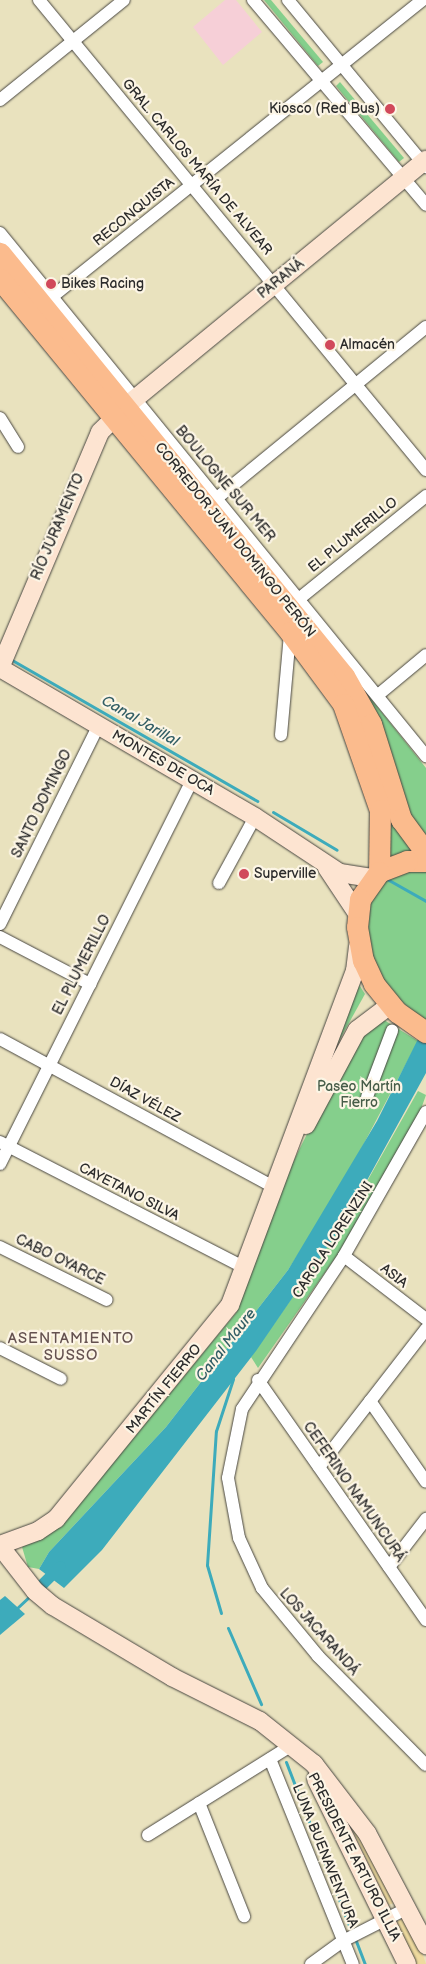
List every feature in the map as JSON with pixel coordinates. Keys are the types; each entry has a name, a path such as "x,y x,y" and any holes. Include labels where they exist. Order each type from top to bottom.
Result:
{"highway":[{"name":"CORREDOR JUAN DOMINGO PERÓN","path":"0,253 344,676 371,724 400,818 426,852"},
{"name":"CORREDOR JUAN DOMINGO PERÓN","path":"0,280 125,407 335,691 353,725 381,817 376,875"},
{"path":"424,1032 390,1005 368,972 358,940 357,914 376,875 407,861 426,861"}],"street":[{"name":"GRAL. CARLOS MARÍA DE ALVEAR","path":"39,0 426,470"},
{"path":"0,100 124,0"},
{"path":"254,0 426,205"},
{"path":"288,0 425,163"},
{"name":"RECONQUISTA","path":"53,296 422,0"},
{"name":"PARANÁ","path":"125,407 404,178 425,163"},
{"name":"BOULOGNE SUR MER","path":"0,233 53,296 125,407 217,498 300,598 426,756"},
{"path":"217,498 426,327"},
{"name":"RÍO JURAMENTO","path":"0,668 95,440 125,407"},
{"path":"0,418 18,447"},
{"name":"EL PLUMERILLO","path":"300,598 426,496"},
{"path":"281,735 290,632"},
{"path":"378,695 426,655"},
{"name":"MONTES DE OCA","path":"0,668 255,817 346,876 376,875"},
{"name":"SANTO DOMINGO","path":"0,924 98,725"},
{"name":"EL PLUMERILLO","path":"0,1164 4,1144 50,1064 192,780"},
{"path":"219,883 255,817"},
{"name":"MONTES DE OCA","path":"324,863 357,914"},
{"path":"0,937 90,984"},
{"name":"MARTÍN FIERRO","path":"0,1546 46,1527 72,1502 220,1319 245,1268 355,970 358,940"},
{"name":"MARTÍN FIERRO","path":"275,1188 342,1054 371,1016 390,1005"},
{"path":"367,1097 392,1031"},
{"name":"DÍAZ VÉLEZ","path":"0,1039 50,1064 275,1188"},
{"name":"CAROLA LORENZINI","path":"258,1380 344,1256 426,1112"},
{"name":"CAYETANO SILVA","path":"4,1144 245,1268"},
{"name":"CABO OYARCE","path":"0,1247 107,1300"},
{"name":"ASIA","path":"344,1256 426,1319"},
{"path":"319,1467 426,1329"},
{"path":"0,1348 61,1379"},
{"name":"CEFERINO NAMUNCURÁ","path":"258,1380 426,1620"},
{"name":"LOS JACARANDÁ","path":"258,1380 237,1426 228,1478 233,1514 252,1568 279,1613 426,1765"},
{"path":"370,1401 426,1482"},
{"path":"389,1567 426,1518"},
{"name":"PRESIDENTE ARTURO ILLIA","path":"0,1546 35,1591 150,1664 248,1714 295,1748 346,1803 408,1908 426,1945"},
{"path":"148,1835 270,1759 295,1748"},
{"name":"PRESIDENTE ARTURO ILLIA","path":"295,1748 326,1796 407,1964"},
{"name":"LUNA BUENAVENTURA","path":"270,1759 353,1964"},
{"path":"199,1803 244,1916"},
{"path":"312,1964 343,1941 408,1908"}],"shaded area":[{"path":"225,0 236,0 262,32 223,65 193,27"}],"green space":[{"path":"264,0 271,0 323,62 318,66"},
{"path":"340,82 404,158 399,162 336,86"},
{"path":"368,695 426,768 426,842 407,817"},
{"path":"385,787 415,852 384,858"},
{"path":"407,871 426,872 426,1022 397,998 376,969 368,936 367,914 375,893 385,881"},
{"path":"358,983 365,994 334,1050"},
{"name":"Paseo Martín Fierro","path":"384,1020 418,1041 341,1187 288,1270 166,1427 49,1552 39,1569 28,1567 22,1547 62,1524 236,1313 289,1170 331,1086 365,1031"},
{"path":"418,1091 426,1095 421,1109 338,1254 258,1368 251,1357 343,1224"}],"sand":[{"path":"346,1816 394,1897 394,1903 388,1905"},
{"path":"403,1918 416,1935 426,1964 412,1964 395,1923"}],"water":[{"path":"426,1023 426,1073 343,1224 256,1351 102,1550 64,1588 39,1569 49,1552 166,1427 288,1270 377,1121"},
{"path":"5,1596 25,1614 0,1635 0,1600"}],"waterway":[{"name":"Canal Jarillal","path":"12,660 257,801"},
{"path":"273,812 337,850"},
{"name":"Canal Jarillal","path":"387,879 426,901"},
{"path":"221,1613 207,1565 216,1431 233,1379"},
{"name":"Canal Maure","path":"35,1591 60,1566"},
{"name":"Canal Maure","path":"16,1609 31,1595"},
{"path":"228,1628 261,1704"},
{"path":"286,1762 349,1925"},
{"path":"356,1941 365,1964"}],"place":[{"name":"Kiosco (Red Bus)","path":"390,109"},
{"name":"Bikes Racing","path":"51,284"},
{"name":"Almacén","path":"330,345"},
{"name":"Superville","path":"244,874"}],"district":[{"name":"ASENTAMIENTO SUSSO","path":"71,1346"}]}
